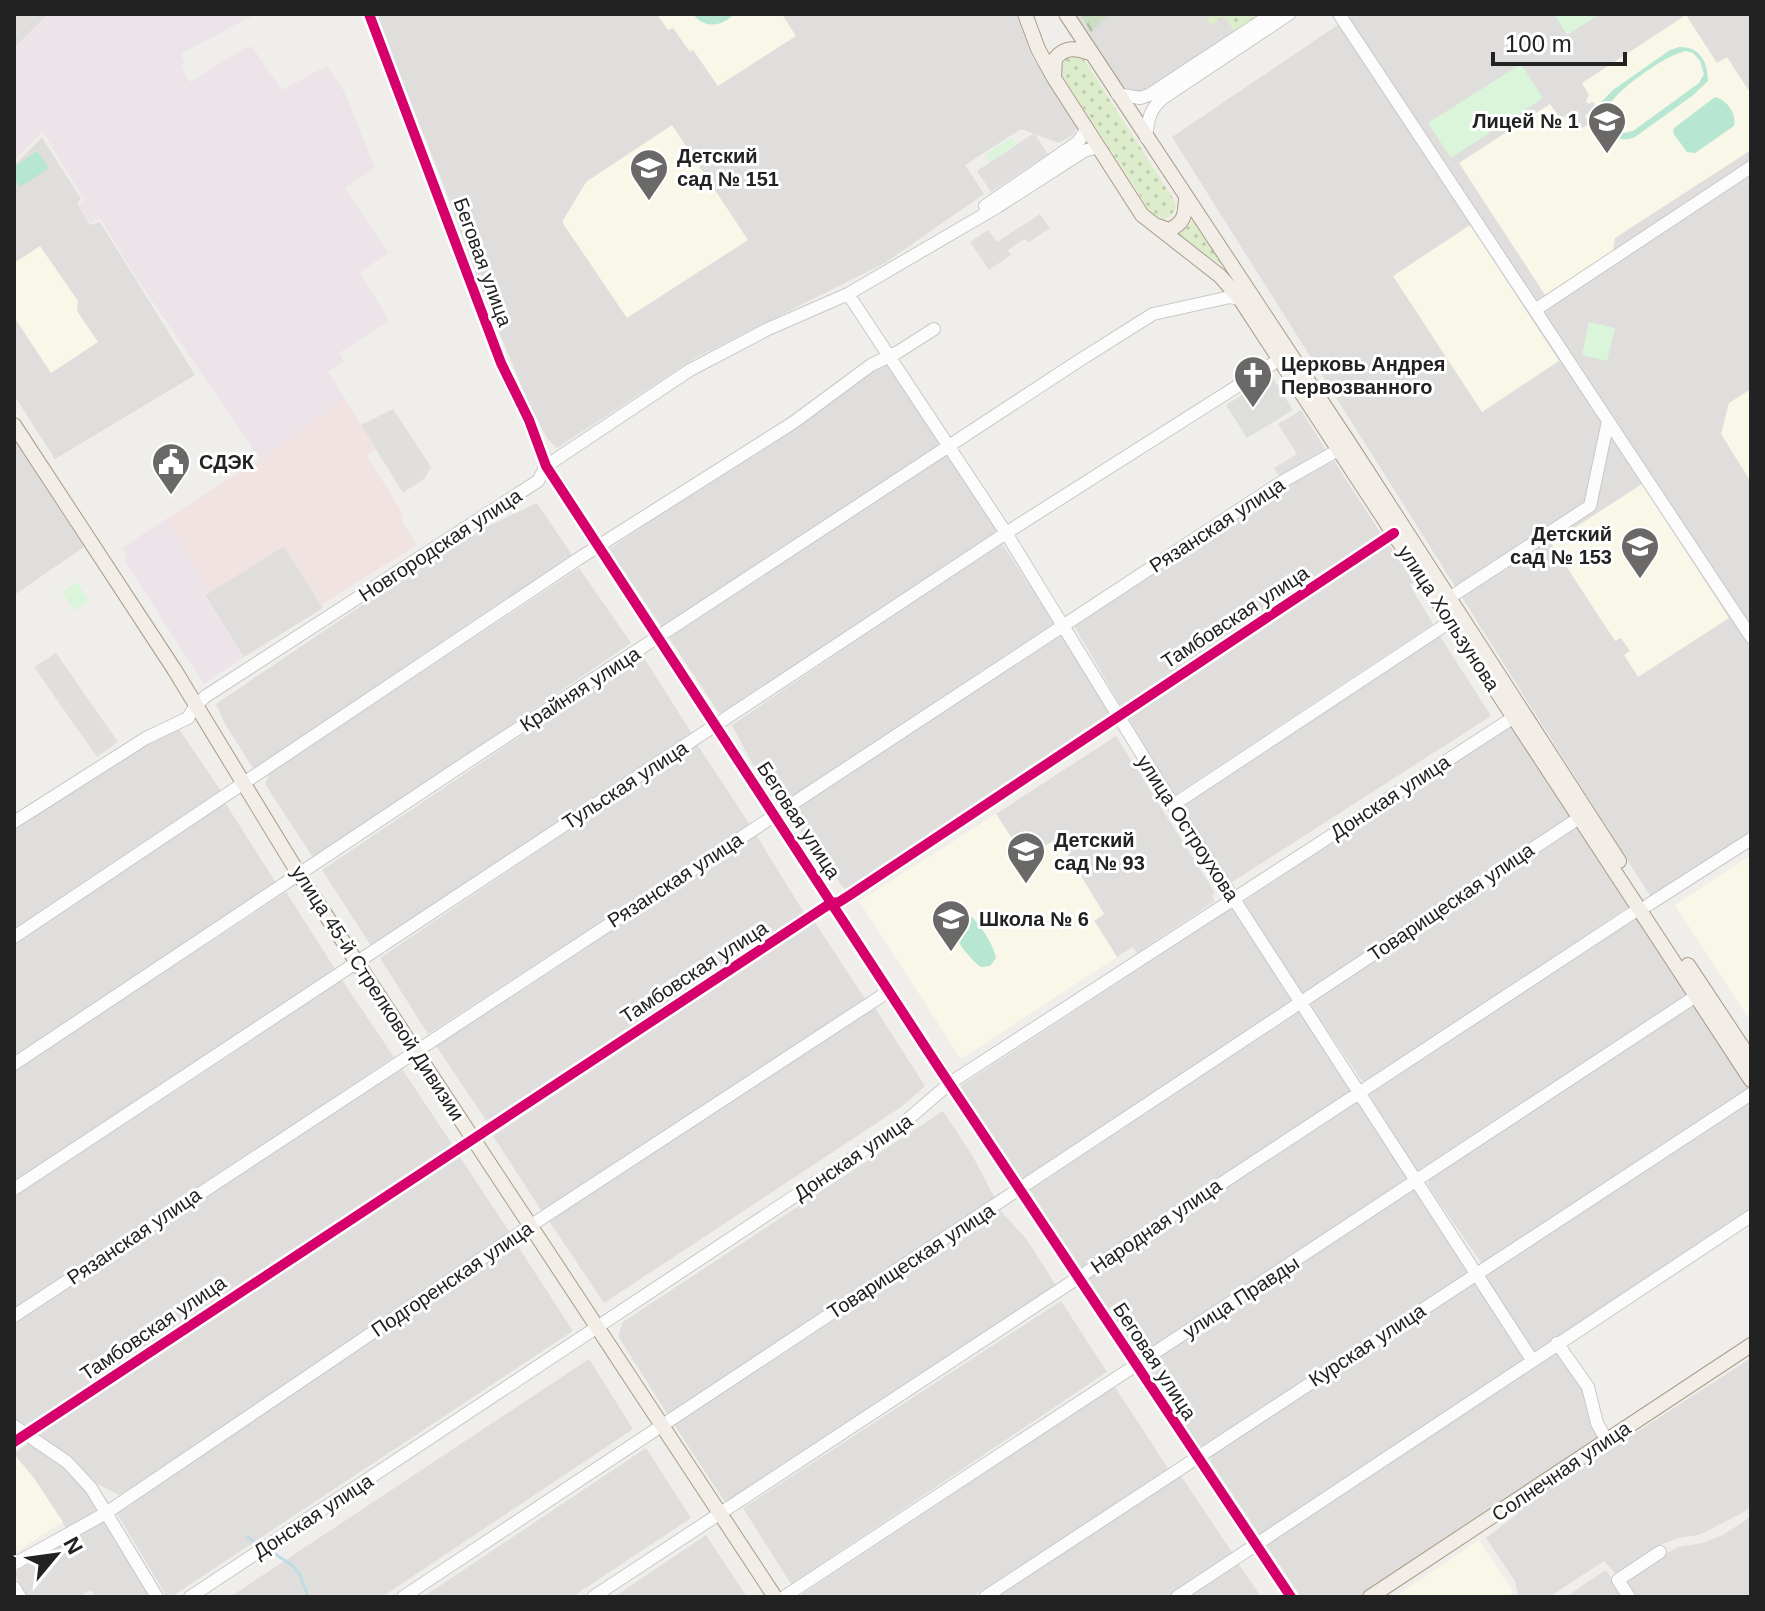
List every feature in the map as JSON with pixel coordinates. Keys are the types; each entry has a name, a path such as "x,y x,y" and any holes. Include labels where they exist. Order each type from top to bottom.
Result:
{"main road":[{"name":"улица Хользунова","path":"1025,14 1038,49 1054,78 1142,215 1220,276 1240,299 1451,621 1518,714 1644,906 1751,1060"},
{"name":"улица Хользунова","path":"1066,14 1449,598 1579,818 1644,906 1696,996 1751,1080"},
{"path":"1054,78 1055,59 1063,51 1076,48 1090,53"},
{"path":"1154,224 1169,230 1179,225 1185,216 1186,199"},
{"name":"улица 45-й Стрелковой Дивизии","path":"14,425 196,705 300,876 775,1597"},
{"name":"Солнечная улица","path":"1370,1597 1751,1345"}],"street":[{"name":"Беговая улица","path":"369,14 501,363 529,420 546,466 1291,1597"},
{"path":"1117,94 1140,98 1149,95 1272,14"},
{"path":"1146,138 1152,107 1289,14"},
{"path":"1339,14 1751,637"},
{"name":"Новгородская улица","path":"955,231 993,200 1078,142 1087,129"},
{"name":"Новгородская улица","path":"14,822 146,738 188,718 196,705 538,481 546,466 702,363 768,329 848,294 1084,151 1098,147"},
{"path":"1535,310 1751,167"},
{"name":"улица Остроухова","path":"848,294 1006,533 1173,805 1532,1360"},
{"name":"Крайняя улица","path":"14,1064 467,762 1153,314 1230,297 1240,299"},
{"path":"14,937 598,546 794,422 871,365 934,329"},
{"name":"Тульская улица","path":"14,1189 1006,533 1280,359"},
{"path":"1449,598 1590,506 1608,421"},
{"name":"Рязанская улица","path":"14,1316 1280,483 1340,449"},
{"name":"Тамбовская улица","path":"14,1442 831,903 839,902 1394,533"},
{"path":"1173,805 1451,621"},
{"name":"Донская улица","path":"190,1597 899,1127 950,1083 1518,714"},
{"name":"Товарищеская улица","path":"403,1597 1579,818"},
{"name":"Народная улица","path":"593,1597 1359,1092 1751,839"},
{"name":"Подгоренская улица","path":"14,1564 106,1513 530,1226 889,991"},
{"name":"улица Правды","path":"784,1597 1696,996"},
{"name":"Курская улица","path":"985,1597 1751,1094"},
{"path":"1177,1597 1751,1216"},
{"path":"1557,1343 1588,1387 1597,1423 1607,1441"},
{"path":"14,1426 67,1462 91,1488 157,1597"},
{"path":"1629,1597 1618,1580 1660,1552"},
{"path":"14,1587 20,1597"}],"shaded area":[{"path":"14,14 48,14 14,48"},
{"path":"48,14 256,14 181,54 185,63 181,66 190,82 246,47 252,47 282,90 327,66 345,93 375,168 345,188 389,253 360,272 389,321 339,353 344,361 328,372 345,398 260,459 135,276 100,218 90,223 78,204 84,200 43,132 14,160 14,48"},
{"path":"375,14 1016,14 1032,57 1078,125 1074,134 1059,143 1021,129 965,165 984,194 885,263 695,358 557,448 547,438 529,404"},
{"path":"657,14 782,14 796,36 718,86 693,50 690,52 673,28 668,30"},
{"path":"1066,14 1272,14 1149,95 1128,97"},
{"path":"1354,14 1751,14 1751,833 1652,899 1172,137"},
{"name":"Лицей № 1","path":"1686,15 1717,63 1727,57 1751,94 1751,150 1615,238 1613,251 1545,295 1459,163 1550,104 1576,132 1589,124 1585,116 1597,107 1593,102 1588,104 1586,101 1589,95 1582,83"},
{"path":"758,117 774,140 755,154 738,130"},
{"name":"Детский сад № 151","path":"672,125 748,240 627,318 562,222 586,182"},
{"path":"1034,133 1048,154 991,192 977,171"},
{"path":"42,137 81,199 77,203 90,225 100,222 195,375 55,459 14,395 14,166"},
{"path":"1040,214 1050,228 1028,243 1025,239 1008,250 1011,255 989,270 970,242 988,230 997,242"},
{"path":"1470,225 1559,361 1482,412 1393,276"},
{"path":"40,246 78,301 77,311 98,342 51,373 14,317 14,263"},
{"path":"886,363 940,444 663,629 609,549"},
{"path":"1272,377 1293,410 1247,438 1226,405"},
{"path":"1751,389 1751,482 1721,434 1729,403"},
{"path":"345,398 376,450 367,456 403,514 404,524 417,545 321,605 284,546 211,592 166,519 260,459"},
{"path":"393,409 431,467 425,478 403,493 361,425"},
{"path":"1301,410 1326,450 1280,478 1274,468 1297,454 1278,424"},
{"path":"14,440 84,547 14,595"},
{"path":"945,451 999,533 728,712 719,713 669,638"},
{"path":"1334,461 1382,535 1122,708 1073,624 1282,487"},
{"name":"Детский сад № 153","path":"1642,484 1729,618 1638,677 1624,655 1630,651 1621,638 1615,641 1551,543"},
{"path":"537,503 572,555 254,770 216,704 383,591 482,529"},
{"path":"166,519 211,592 205,596 244,657 204,684 124,560 127,557 122,548"},
{"path":"1001,542 1054,623 781,804 753,765 732,725"},
{"path":"1389,544 1414,582 1410,585 1433,624 1175,795 1127,716"},
{"path":"284,546 323,608 244,657 205,595"},
{"path":"579,568 631,643 314,859 265,784 269,774"},
{"path":"1061,633 1112,716 847,892 787,813"},
{"path":"1440,636 1491,716 1229,884 1180,808"},
{"path":"56,653 118,742 97,757 34,667"},
{"path":"638,657 644,658 691,732 690,737 372,947 322,870"},
{"path":"1548,697 1568,727 1556,735 1536,705"},
{"path":"1512,726 1572,816 1310,992 1299,992 1241,903"},
{"path":"179,729 221,791 14,930 14,830 134,752"},
{"path":"1116,736 1215,893 1117,957 1094,920 1104,914 1058,839 1028,856 1021,854 996,814"},
{"path":"697,744 750,825 428,1034 380,958"},
{"path":"224,801 276,883 14,1057 14,942"},
{"path":"996,814 1022,854 1028,856 1058,838 1104,914 1094,921 1117,957 961,1059 859,901"},
{"path":"1578,825 1631,905 1368,1082 1362,1081 1311,1006 1314,1000"},
{"path":"755,833 806,916 488,1123 434,1043"},
{"path":"1751,855 1751,1022 1675,905"},
{"path":"1206,887 1215,901 1137,953 1128,939"},
{"path":"286,892 335,969 14,1182 14,1070"},
{"path":"1233,907 1294,999 1022,1182 959,1087"},
{"path":"1636,915 1689,996 1420,1174 1408,1161 1367,1091"},
{"path":"814,921 865,999 543,1213 493,1136"},
{"path":"342,980 394,1057 14,1311 14,1197"},
{"path":"1694,1002 1750,1088 1482,1264 1428,1186 1429,1180"},
{"path":"875,1008 925,1086 901,1107 604,1303 549,1221"},
{"path":"1301,1011 1353,1091 1082,1271 1029,1189"},
{"path":"402,1069 452,1144 70,1401 27,1427 14,1420 14,1324"},
{"path":"1358,1100 1412,1181 1139,1359 1086,1278"},
{"path":"1751,1100 1751,1210 1535,1352 1483,1274"},
{"path":"943,1111 972,1155 996,1200 668,1415 618,1336 623,1322"},
{"path":"458,1154 510,1233 142,1483 119,1495 96,1483 72,1458 37,1435"},
{"path":"1415,1188 1470,1272 1200,1450 1145,1366"},
{"path":"1000,1210 1027,1240 1057,1287 727,1505 673,1423"},
{"path":"515,1242 573,1331 167,1597 116,1512"},
{"path":"1474,1282 1525,1359 1261,1537 1210,1461 1213,1452"},
{"path":"1061,1301 1107,1372 791,1584 743,1508"},
{"path":"1556,1351 1584,1388 1602,1440 1359,1597 1301,1597 1266,1545"},
{"path":"1751,1358 1751,1505 1746,1511 1699,1535 1678,1538 1658,1546 1618,1576 1604,1561 1549,1597 1519,1597 1515,1581 1486,1538 1523,1506"},
{"path":"589,1359 633,1429 382,1597 230,1597"},
{"path":"1115,1387 1169,1470 972,1597 803,1597 802,1594"},
{"path":"29,1443 72,1472 98,1505 95,1512 67,1529 14,1454"},
{"path":"646,1448 691,1518 572,1597 423,1597"},
{"path":"14,1454 63,1522 14,1553"},
{"path":"1181,1476 1234,1555 1169,1597 993,1597"},
{"path":"1751,1516 1751,1597 1635,1597 1625,1582 1638,1570 1678,1547 1703,1543 1725,1534"},
{"path":"96,1522 106,1522 151,1597 95,1597 91,1590 79,1597 27,1597 14,1573"},
{"path":"706,1535 747,1597 614,1597"},
{"path":"1479,1540 1513,1591 1508,1597 1394,1597"},
{"path":"1238,1563 1261,1597 1187,1597"},
{"path":"1606,1570 1624,1597 1566,1597 1589,1581"}],"green space":[{"path":"693,14 734,14 719,24 708,24"},
{"path":"1080,14 1109,14 1091,32"},
{"path":"1214,14 1261,14 1234,31 1224,16 1211,25 1206,19"},
{"path":"1554,14 1600,14 1567,35"},
{"path":"1686,47 1697,52 1704,61 1708,81 1635,137 1620,139 1613,136 1601,117 1601,102 1670,50","holes":["1686,51 1693,53 1700,61 1704,74 1699,83 1633,131 1625,133 1613,127 1606,111 1618,94 1666,59"]},
{"path":"1071,55 1085,61 1174,200 1176,208 1170,217 1162,219 1152,214 1062,75 1064,61"},
{"path":"1521,64 1543,98 1451,158 1428,123"},
{"path":"1715,97 1730,108 1734,126 1695,153 1687,152 1673,133 1674,128"},
{"path":"1012,138 1016,144 990,162 985,155"},
{"path":"37,151 49,168 20,187 14,177 14,167"},
{"path":"1193,219 1224,267 1175,233 1189,226"},
{"path":"1589,322 1615,328 1607,361 1582,355"},
{"path":"77,582 89,601 75,611 62,592"},
{"path":"964,910 992,945 996,958 990,966 981,967 976,963 953,932 949,919 954,912"}],"waterway":[{"path":"248,1537 256,1544"},
{"path":"275,1554 300,1575 308,1597"}],"cycle path":[{"path":"369,14 501,363 529,420 546,466 937,1065 1291,1597"},
{"path":"14,1442 831,903 850,895 1394,533"}],"place":[{"name":"Лицей № 1","path":"1607,155"},
{"name":"Детский сад № 151","path":"649,202"},
{"name":"Церковь Андрея Первозванного","path":"1253,409"},
{"name":"СДЭК","path":"171,496"},
{"name":"Детский сад № 153","path":"1640,580"},
{"name":"Детский сад № 93","path":"1026,885"},
{"name":"Школа № 6","path":"951,953"}]}
